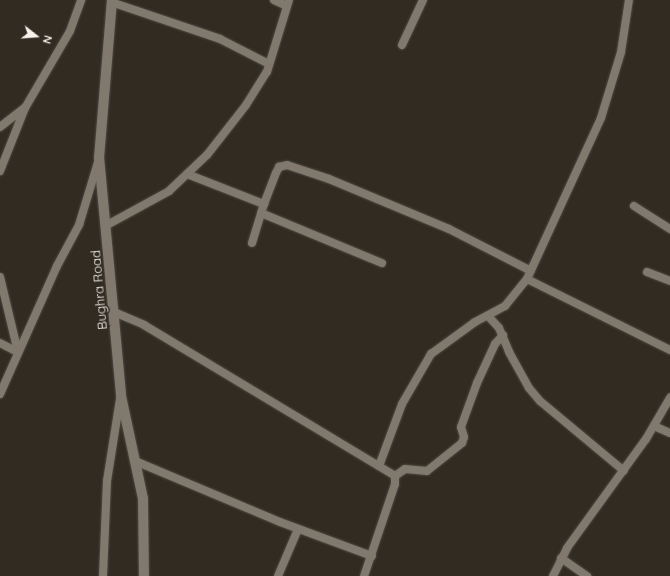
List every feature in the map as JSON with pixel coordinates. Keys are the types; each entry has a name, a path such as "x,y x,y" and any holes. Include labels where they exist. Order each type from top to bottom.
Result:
{"street":[{"path":"0,171 24,108 70,31 81,0"},
{"path":"107,225 163,196 207,155 246,105 269,64 288,3 274,0"},
{"path":"402,45 423,0"},
{"path":"379,466 402,404 431,354 468,326 488,316 512,299 527,280 602,118 621,52 629,0"},
{"path":"112,1 220,39 269,64"},
{"name":"Bughra Road","path":"112,1 99,157 107,225 121,396 144,499 144,576"},
{"path":"0,127 24,108"},
{"path":"0,394 18,352 79,225 99,157"},
{"path":"252,243 264,204 276,173 279,167 287,165 449,229 531,271"},
{"path":"187,174 264,204"},
{"path":"634,206 670,229"},
{"path":"261,214 382,263"},
{"path":"647,272 670,281"},
{"path":"0,277 18,352"},
{"path":"527,280 670,350"},
{"path":"114,312 144,325 395,476"},
{"path":"488,316 503,335 509,352 529,388 540,401 624,471"},
{"path":"395,476 405,469 427,471 462,443 464,437 461,427 477,383 495,344 503,335"},
{"path":"0,343 18,352"},
{"path":"103,576 107,481 121,396"},
{"path":"553,576 561,558 624,471 654,426 670,398"},
{"path":"654,426 670,433"},
{"path":"135,461 298,529 372,556"},
{"path":"364,576 395,484 395,476"},
{"path":"278,576 298,529"},
{"path":"561,558 588,576"}]}
